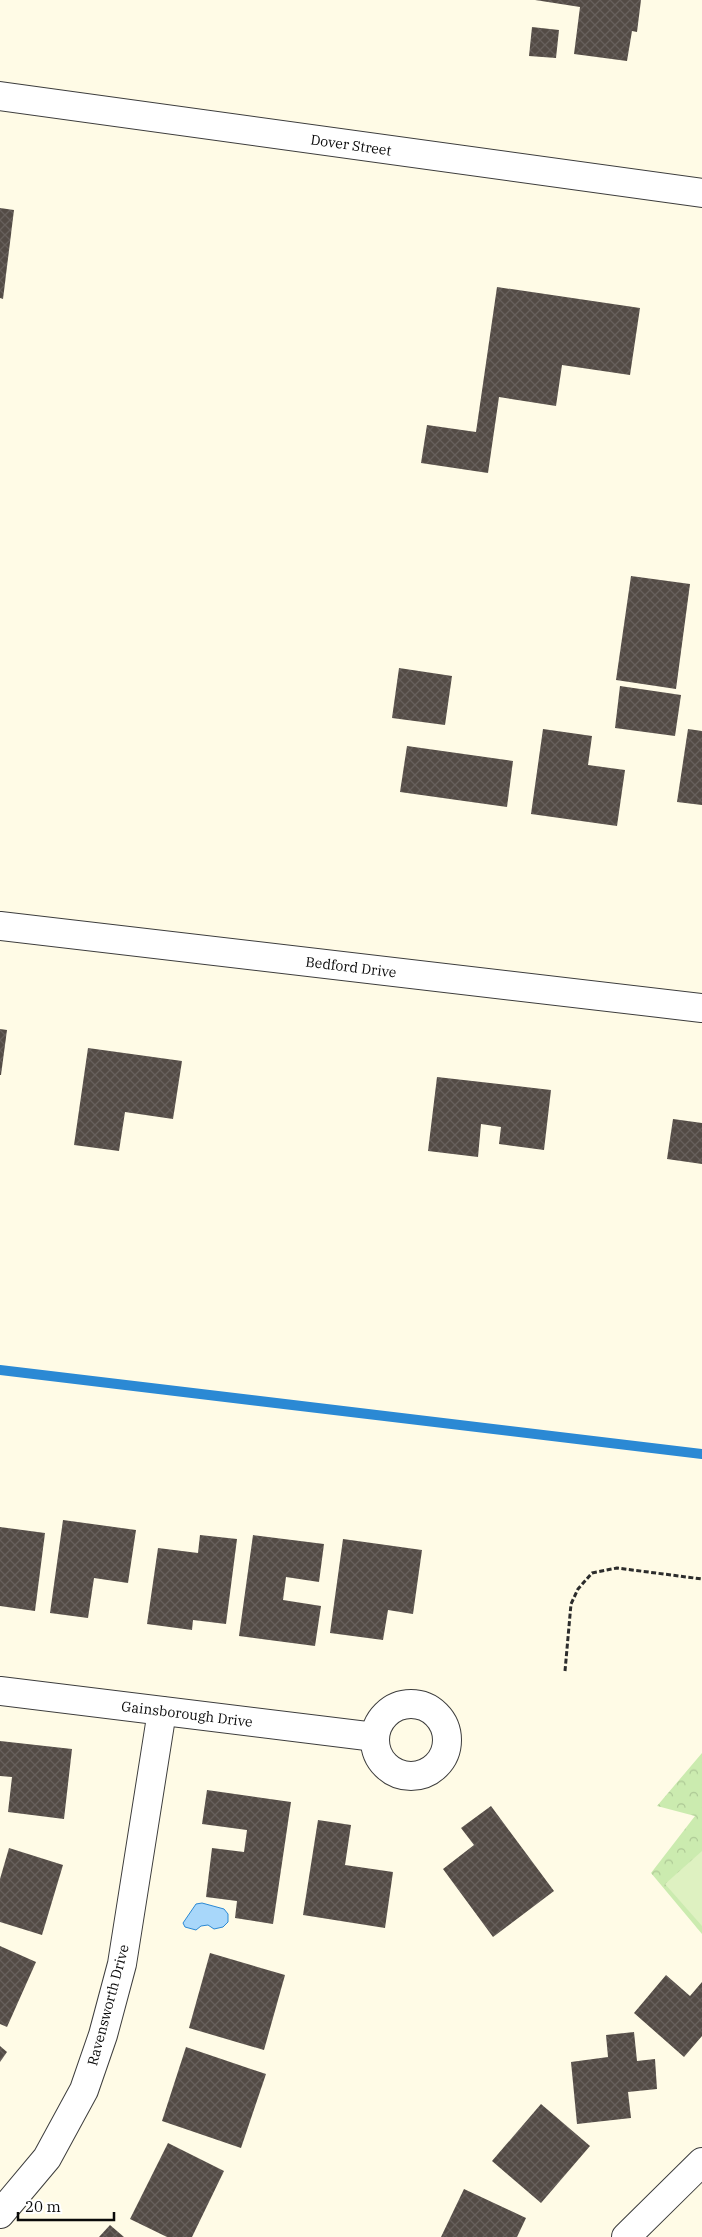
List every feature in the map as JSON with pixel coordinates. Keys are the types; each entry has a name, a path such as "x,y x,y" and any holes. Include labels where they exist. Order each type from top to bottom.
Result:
{"street":[{"name":"Dover Street","path":"0,96 702,193"},
{"name":"Bedford Drive","path":"0,926 702,1008"},
{"name":"Gainsborough Drive","path":"0,1691 375,1737"},
{"name":"Ravensworth Drive","path":"0,2214 47,2158 84,2090 103,2035 122,1964 162,1711"},
{"path":"626,2237 702,2162"}],"path":[{"path":"566,1671 571,1604 578,1589 592,1573 618,1568 702,1579"}],"green space":[{"path":"702,1753 702,1934 651,1873 695,1816 657,1806"},
{"path":"702,1851 702,1926 665,1884"}],"water":[{"path":"202,1903 224,1909 228,1914 228,1922 223,1927 214,1929 208,1925 201,1926 196,1930 185,1927 183,1923 196,1904"}],"building":[{"path":"535,0 641,0 637,32 632,31 627,61 574,54 580,7"},
{"path":"532,27 559,30 556,58 529,56"},
{"path":"0,208 14,210 3,299 0,298"},
{"path":"497,287 640,308 630,375 562,365 556,406 499,397 488,473 421,463 427,425 476,432"},
{"path":"631,576 690,584 676,689 616,680"},
{"path":"399,668 452,676 445,725 392,718"},
{"path":"620,686 681,695 675,736 615,728"},
{"path":"543,729 592,736 588,765 625,770 617,826 531,814"},
{"path":"688,729 702,731 702,805 677,802"},
{"path":"407,746 513,761 507,807 400,792"},
{"path":"0,1029 7,1030 1,1075 0,1075"},
{"path":"88,1048 182,1061 173,1119 125,1112 119,1151 74,1145"},
{"path":"437,1077 551,1090 544,1150 499,1144 501,1127 481,1124 478,1157 428,1151"},
{"path":"673,1119 702,1123 702,1164 667,1159"},
{"path":"63,1520 136,1530 128,1583 94,1578 88,1618 50,1613"},
{"path":"0,1527 45,1533 35,1611 0,1606"},
{"path":"200,1535 237,1539 226,1624 193,1620 192,1630 147,1624 158,1548 198,1553"},
{"path":"253,1535 324,1544 319,1582 286,1577 283,1600 321,1606 315,1646 239,1636"},
{"path":"343,1539 422,1550 413,1614 388,1610 383,1640 330,1633"},
{"path":"0,1741 72,1749 64,1819 8,1812 12,1777 0,1776"},
{"path":"207,1790 291,1802 273,1924 235,1918 237,1901 206,1897 212,1848 244,1852 247,1830 202,1824"},
{"path":"491,1806 554,1891 493,1937 443,1869 474,1845 461,1828"},
{"path":"318,1820 351,1825 345,1865 393,1872 385,1928 303,1915"},
{"path":"9,1848 63,1865 42,1935 0,1922 0,1879"},
{"path":"0,1946 36,1962 7,2027 0,2024"},
{"path":"210,1953 285,1975 264,2050 189,2028"},
{"path":"666,1975 690,1996 702,1982 702,2036 684,2057 634,2013"},
{"path":"634,2032 637,2061 655,2059 657,2089 628,2092 631,2118 577,2124 571,2062 608,2057 606,2035"},
{"path":"0,2046 7,2052 0,2062"},
{"path":"186,2047 266,2074 241,2148 162,2121"},
{"path":"541,2104 590,2146 541,2203 492,2161"},
{"path":"168,2143 224,2171 192,2237 167,2237 130,2219"},
{"path":"464,2189 526,2218 517,2237 441,2237"},
{"path":"110,2225 124,2237 99,2237"}],"waterway":[{"path":"0,1370 702,1454"}]}
